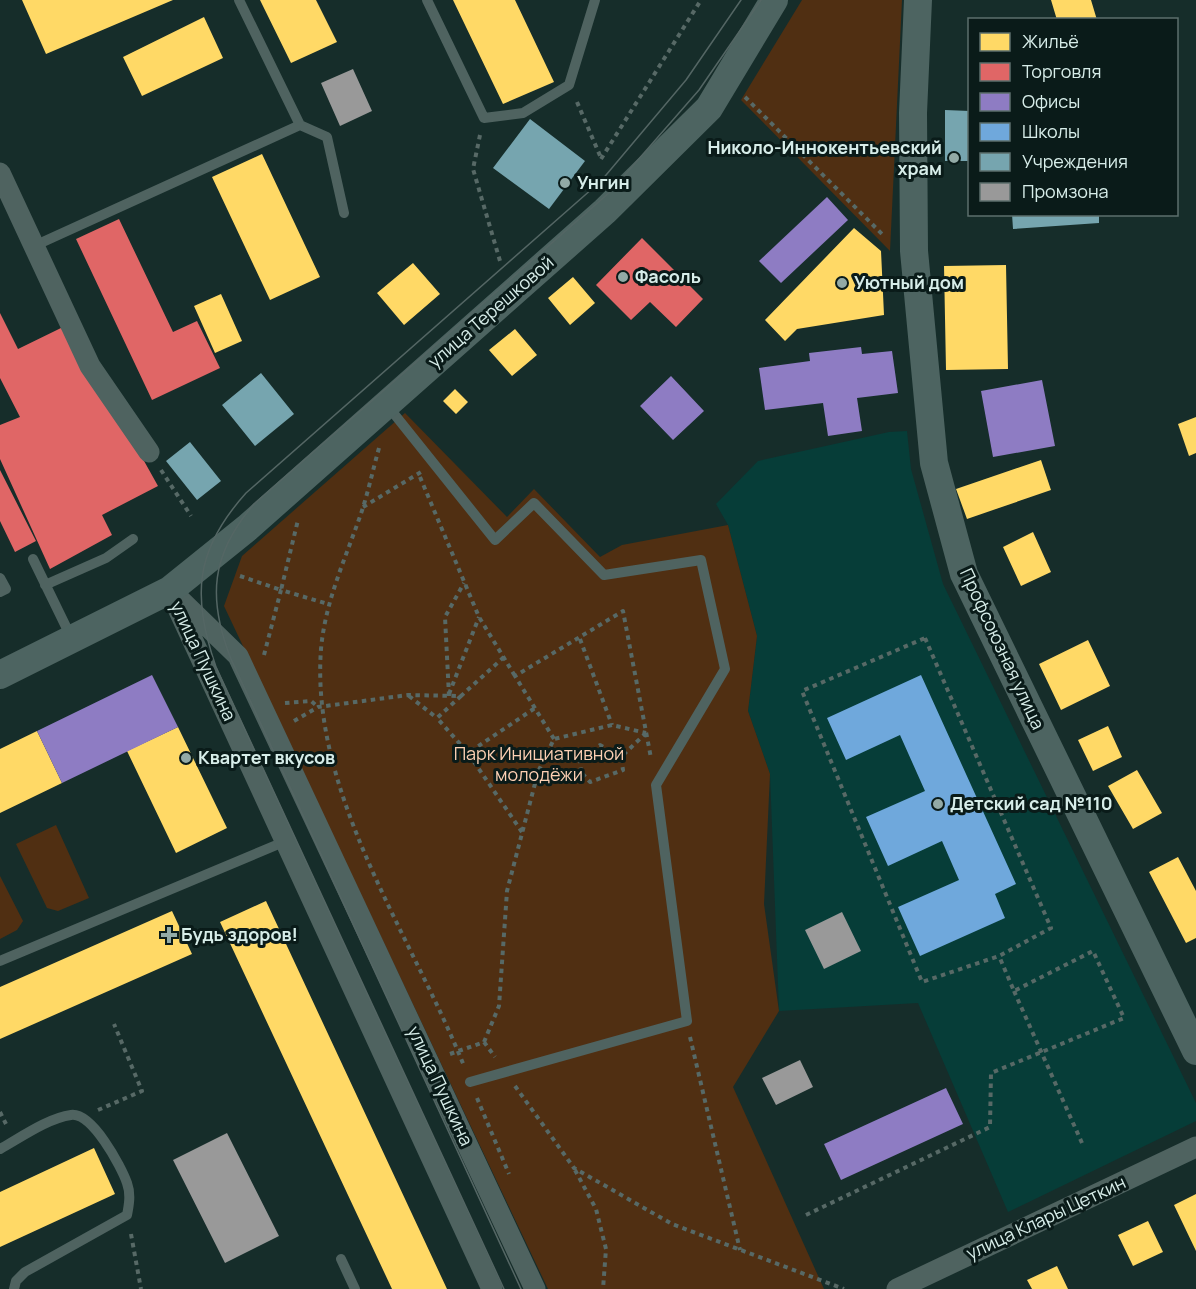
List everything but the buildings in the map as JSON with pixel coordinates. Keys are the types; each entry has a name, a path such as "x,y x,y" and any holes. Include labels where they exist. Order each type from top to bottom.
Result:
{"street":[{"name":"улица Терешковой","path":"0,675 170,590 247,528 605,211 709,108 774,0"},
{"name":"Профсоюзная улица","path":"918,0 914,113 914,251 933,463 964,574 1196,1051"},
{"path":"0,173 90,366 149,452"},
{"name":"улица Пушкина","path":"170,590 492,1289"},
{"name":"улица Пушкина","path":"170,590 238,656 535,1289"},
{"name":"улица Клары Цеткин","path":"897,1289 1196,1147"}],"lane":[{"path":"239,0 300,125 327,137 344,213"},
{"path":"427,0 484,118 523,113 569,85 595,0"},
{"path":"34,246 300,125"},
{"path":"386,405 495,540 534,504 604,575 701,560 725,669 656,785 687,1022 470,1082"},
{"path":"45,585 106,558 133,539"},
{"path":"33,560 72,639"},
{"path":"0,579 6,589 0,592"},
{"path":"0,961 286,841"},
{"path":"0,1149 56,1119 74,1114 81,1117 101,1135 128,1184 127,1215 25,1272 15,1281 14,1289"},
{"path":"341,1259 355,1289"}],"path":[{"path":"569,85 601,159 701,0"},
{"path":"739,91 885,237"},
{"path":"482,128 472,169 500,261"},
{"path":"381,441 363,507 328,604 321,649 320,707 336,774 362,845 458,1051 470,1082"},
{"path":"149,452 191,516"},
{"path":"363,507 419,474 432,461"},
{"path":"419,474 479,616 554,739"},
{"path":"262,663 300,513"},
{"path":"240,576 328,604"},
{"path":"449,696 445,617 464,583"},
{"path":"515,676 623,611 656,785"},
{"path":"449,696 479,616"},
{"path":"580,638 612,725"},
{"path":"925,638 1052,928 999,956 922,982 802,691 925,638"},
{"path":"437,718 504,657"},
{"path":"408,695 437,718 468,753 522,833"},
{"path":"291,723 320,707 408,695 461,696"},
{"path":"277,703 311,701 320,707"},
{"path":"468,753 535,708"},
{"path":"554,739 612,725 646,733"},
{"path":"621,757 646,733"},
{"path":"448,1055 484,1042 499,1006 507,891 538,772 554,739"},
{"path":"600,745 621,757 623,770 590,782 581,772 580,760 600,745"},
{"path":"538,772 581,772"},
{"path":"806,1215 990,1127 991,1073 1124,1018 1093,951 1014,991"},
{"path":"999,956 1082,1143"},
{"path":"687,1022 740,1250"},
{"path":"81,1117 142,1091 114,1024"},
{"path":"484,1042 574,1168 596,1209 606,1249 603,1289"},
{"path":"574,1168 672,1224 844,1289"},
{"path":"127,1215 141,1289"}],"shaded area":[{"path":"907,431 911,469 943,584 1196,1103 1196,1121 1008,1212 918,1003 779,1011 770,774 748,711 757,636 728,525 716,504 758,461 889,432"}],"green space":[{"path":"802,0 902,0 890,251 741,100"},
{"name":"Парк Инициативной молодёжи","path":"405,413 507,517 534,489 600,557 622,545 728,525 757,636 748,711 770,774 764,904 779,1011 733,1087 824,1289 548,1289 224,606 242,556"},
{"path":"56,825 89,898 58,911 47,908 16,844"},
{"path":"0,876 23,921 17,930 0,939"}],"tram line":[{"path":"504,1289 216,667 203,618 202,575 207,555 216,535 246,493 601,181 686,80 741,0"},
{"path":"521,1289 231,659 218,616 217,577 221,559 229,541 254,504 610,192 699,90 761,0"}],"place":[{"name":"Николо-Иннокентьевский храм","path":"954,158"},
{"name":"Унгин","path":"565,183"},
{"name":"Фасоль","path":"623,277"},
{"name":"Уютный дом","path":"842,283"},
{"name":"Квартет вкусов","path":"186,758"},
{"name":"Детский сад №110","path":"938,804"},
{"name":"Будь здоров!","path":"169,935"}]}
